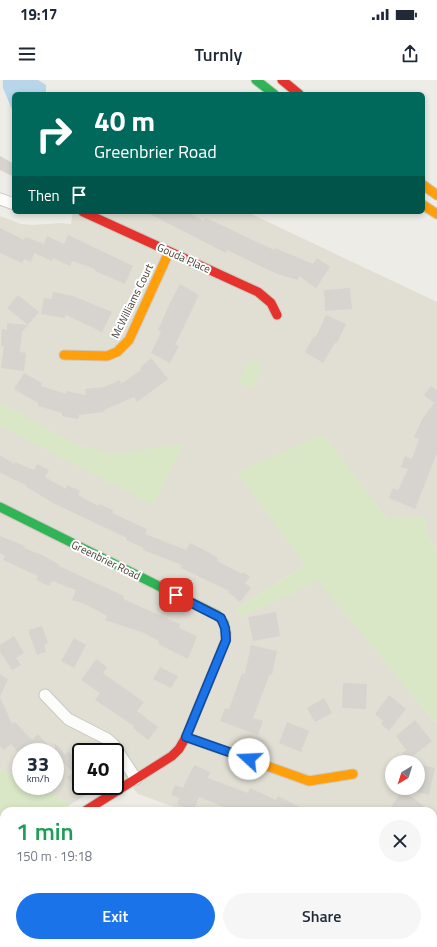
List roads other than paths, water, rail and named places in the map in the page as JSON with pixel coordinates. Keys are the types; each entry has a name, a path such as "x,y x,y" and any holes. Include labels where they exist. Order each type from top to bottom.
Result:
{"street":[{"path":"256,80 271,92"},
{"path":"282,80 297,92"},
{"path":"425,186 437,195"},
{"path":"0,199 12,203"},
{"path":"425,206 437,214"},
{"name":"Gouda Place","path":"87,214 258,292 271,303 277,315"},
{"name":"McWilliams Court","path":"64,355 80,354 106,357 122,349 129,340 169,252"},
{"name":"Greenbrier Road","path":"0,507 221,618 225,628 226,640 186,737 179,749 172,756 91,807"},
{"path":"45,695 68,719 106,738 113,744 136,778"},
{"path":"186,737 309,781 353,774"}],"water":[{"path":"3,80 38,80 46,85 46,92 12,92 12,109 3,88"}]}
